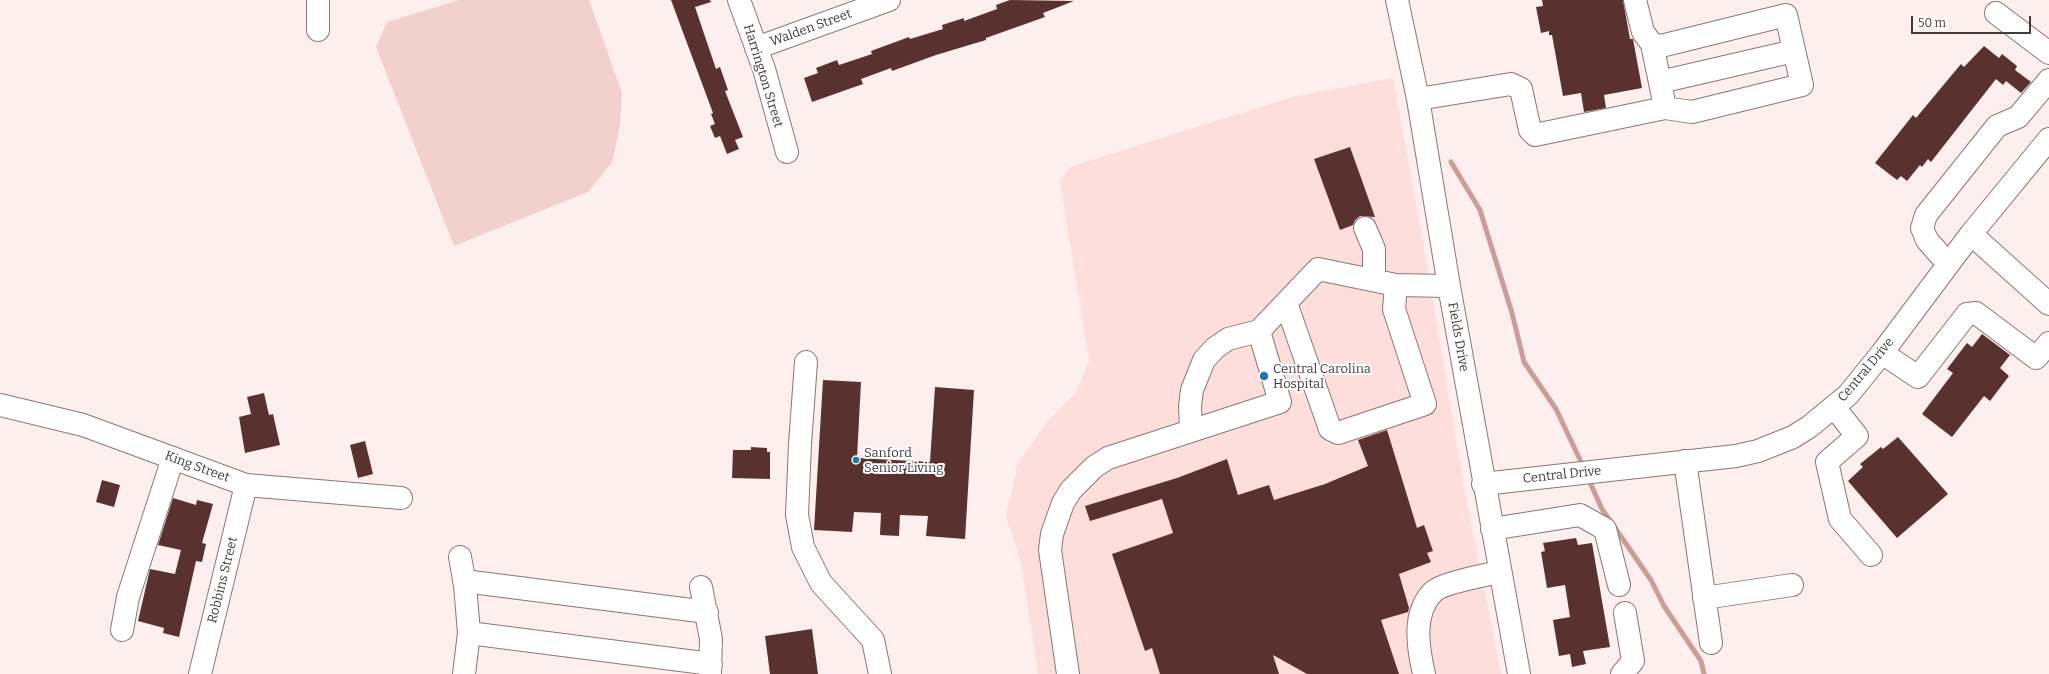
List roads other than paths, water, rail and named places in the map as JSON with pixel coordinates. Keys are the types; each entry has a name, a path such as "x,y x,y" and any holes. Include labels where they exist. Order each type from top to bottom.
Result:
{"street":[{"path":"318,0 318,30"},
{"name":"Harrington Street","path":"739,0 764,69 787,152"},
{"name":"Walden Street","path":"756,48 889,0"},
{"name":"Fields Drive","path":"1397,0 1418,99 1483,484 1519,674"},
{"path":"1635,0 1643,32 1652,44 1665,108"},
{"path":"1996,13 2049,53"},
{"path":"1418,99 1511,84 1522,89 1530,130 1535,135 1665,108 1692,112 1802,86 1786,15 1661,46 1652,44"},
{"path":"1660,82 1794,51"},
{"path":"1948,264 1927,240 1922,228 1926,215 1997,126 2018,117 2049,80"},
{"name":"Central Drive","path":"1483,484 1736,456 1774,445 1793,437 1809,427 1848,395 1882,353 1971,234 2049,138"},
{"path":"1365,228 1374,249 1374,280"},
{"path":"1971,234 2049,304"},
{"path":"1191,430 1190,406 1192,390 1204,360 1215,348 1228,339 1259,331 1318,269 1396,285 1449,286"},
{"path":"1286,303 1330,429 1338,433 1424,404 1394,309 1396,285"},
{"path":"1882,353 1918,377 1967,314 1976,313 2036,358 2049,343"},
{"path":"1068,674 1050,550 1052,534 1063,504 1082,478 1108,458 1280,402 1259,331"},
{"path":"806,362 797,515 802,547 821,583 873,640 880,674"},
{"name":"King Street","path":"0,405 82,425 246,485 401,498"},
{"path":"1834,407 1857,436 1827,462 1840,518 1872,556"},
{"path":"122,630 128,597 173,458"},
{"path":"1685,461 1711,643"},
{"name":"Robbins Street","path":"200,674 246,485"},
{"path":"1492,529 1580,514 1605,529 1619,585"},
{"path":"460,557 469,633 464,674"},
{"path":"1424,674 1418,647 1420,617 1433,591 1448,584 1500,572"},
{"path":"464,581 707,612"},
{"path":"1704,598 1792,585"},
{"path":"469,633 711,669 707,612 701,587"},
{"path":"1622,674 1633,661 1625,613"}],"waterway":[{"path":"1451,162 1480,210 1512,313 1524,362 1556,409 1584,468"},
{"path":"1588,478 1602,509 1651,580 1664,606 1701,661 1704,674"}],"place":[{"name":"Central Carolina Hospital","path":"1264,376"},
{"name":"Sanford Senior Living","path":"856,460"}]}
